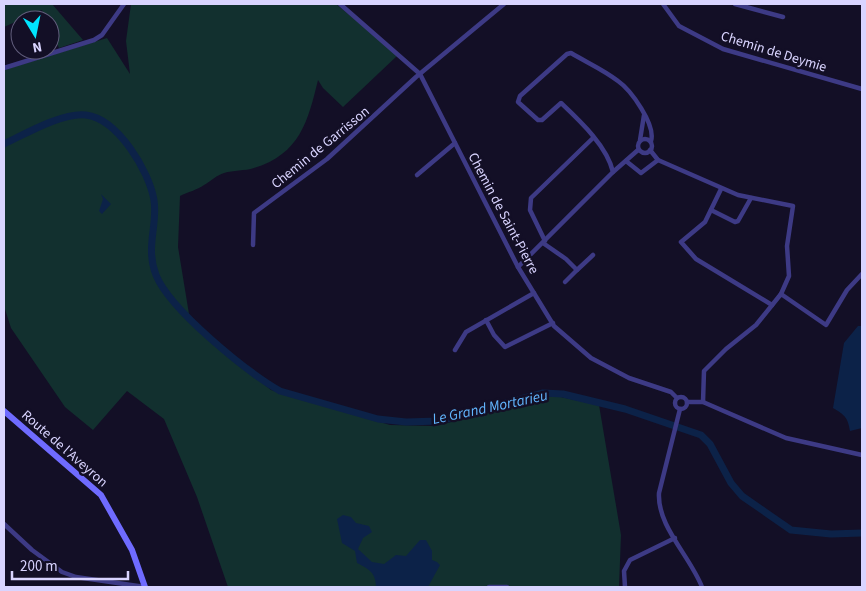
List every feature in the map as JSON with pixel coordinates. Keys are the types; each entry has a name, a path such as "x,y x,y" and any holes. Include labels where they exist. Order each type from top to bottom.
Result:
{"street":[{"path":"4,68 94,40 102,35 124,4"},
{"name":"Chemin de Saint-Pierre","path":"340,4 420,74 518,267 553,323 591,358 629,378 670,392 677,398"},
{"path":"420,74 504,4"},
{"name":"Chemin de Deymie","path":"663,4 679,26 723,49 862,90"},
{"path":"736,4 783,18"},
{"path":"612,174 608,159 593,138 580,121 560,103 542,120 538,120 517,100 567,54 571,53 618,80 644,114 650,127 650,150 658,160 738,196 793,206 787,246 788,276 781,294 756,325 726,349 704,371 703,402"},
{"name":"Chemin de Garrisson","path":"253,245 254,213 327,159 420,74"},
{"path":"518,267 638,150 644,114"},
{"path":"577,270 544,242 530,210 531,198 593,138"},
{"path":"640,140 645,138 651,141"},
{"path":"417,175 455,143"},
{"path":"638,150 644,153 650,150"},
{"path":"626,161 641,174 658,160"},
{"path":"721,188 704,222 681,242 696,259 772,305"},
{"path":"711,210 735,222 738,221 751,198"},
{"path":"566,282 593,255"},
{"path":"781,294 826,325 847,290 862,274"},
{"path":"455,350 466,332 534,293"},
{"path":"486,320 494,335 505,347 553,323"},
{"path":"680,409 676,406 677,398 684,398 687,402 703,402 786,438 814,446 862,455"},
{"path":"680,409 686,408 687,402"},
{"path":"680,409 659,493 658,506 662,518 696,570 702,587"},
{"name":"Route de l'Aveyron","path":"4,410 101,495 132,550 145,587"},
{"path":"4,524 32,550 62,572 76,577 145,587"},
{"path":"625,587 624,570 630,560 675,538"},
{"path":"489,587 507,587"}],"green space":[{"path":"4,4 52,4 57,10 10,10 10,24 4,27"},
{"path":"131,4 336,4 398,55 343,107 323,88 318,80 310,109 300,134 282,154 270,162 254,168 221,174 201,187 180,196 178,247 189,314 197,330 271,390 390,425 434,426 474,417 529,399 556,396 599,405 621,535 619,587 228,587 197,497 164,419 127,391 93,430 65,407 11,328 4,306 4,70 36,60 60,60 60,53 107,38 130,74 126,41"},
{"path":"60,13 83,40 60,48"}],"water":[{"path":"101,194 111,204 102,214 99,211 103,199"},
{"path":"858,326 862,326 862,428 850,431 845,417 833,408 844,343"},
{"path":"343,515 351,517 356,523 369,526 372,532 363,538 358,549 372,562 384,564 396,555 406,556 420,540 426,540 432,551 432,560 440,565 428,587 376,587 375,578 371,572 357,563 355,551 342,543 337,519"}],"waterway":[{"name":"Le Grand Mortarieu","path":"4,144 55,120 77,115 86,115 98,119 109,126 120,136 139,161 151,188 155,209 152,246 153,265 164,289 211,339 249,370 280,391 378,419 406,422 439,421 543,393 563,394 625,409 701,435 710,444 731,483 742,496 791,530 831,534 862,533"}]}
